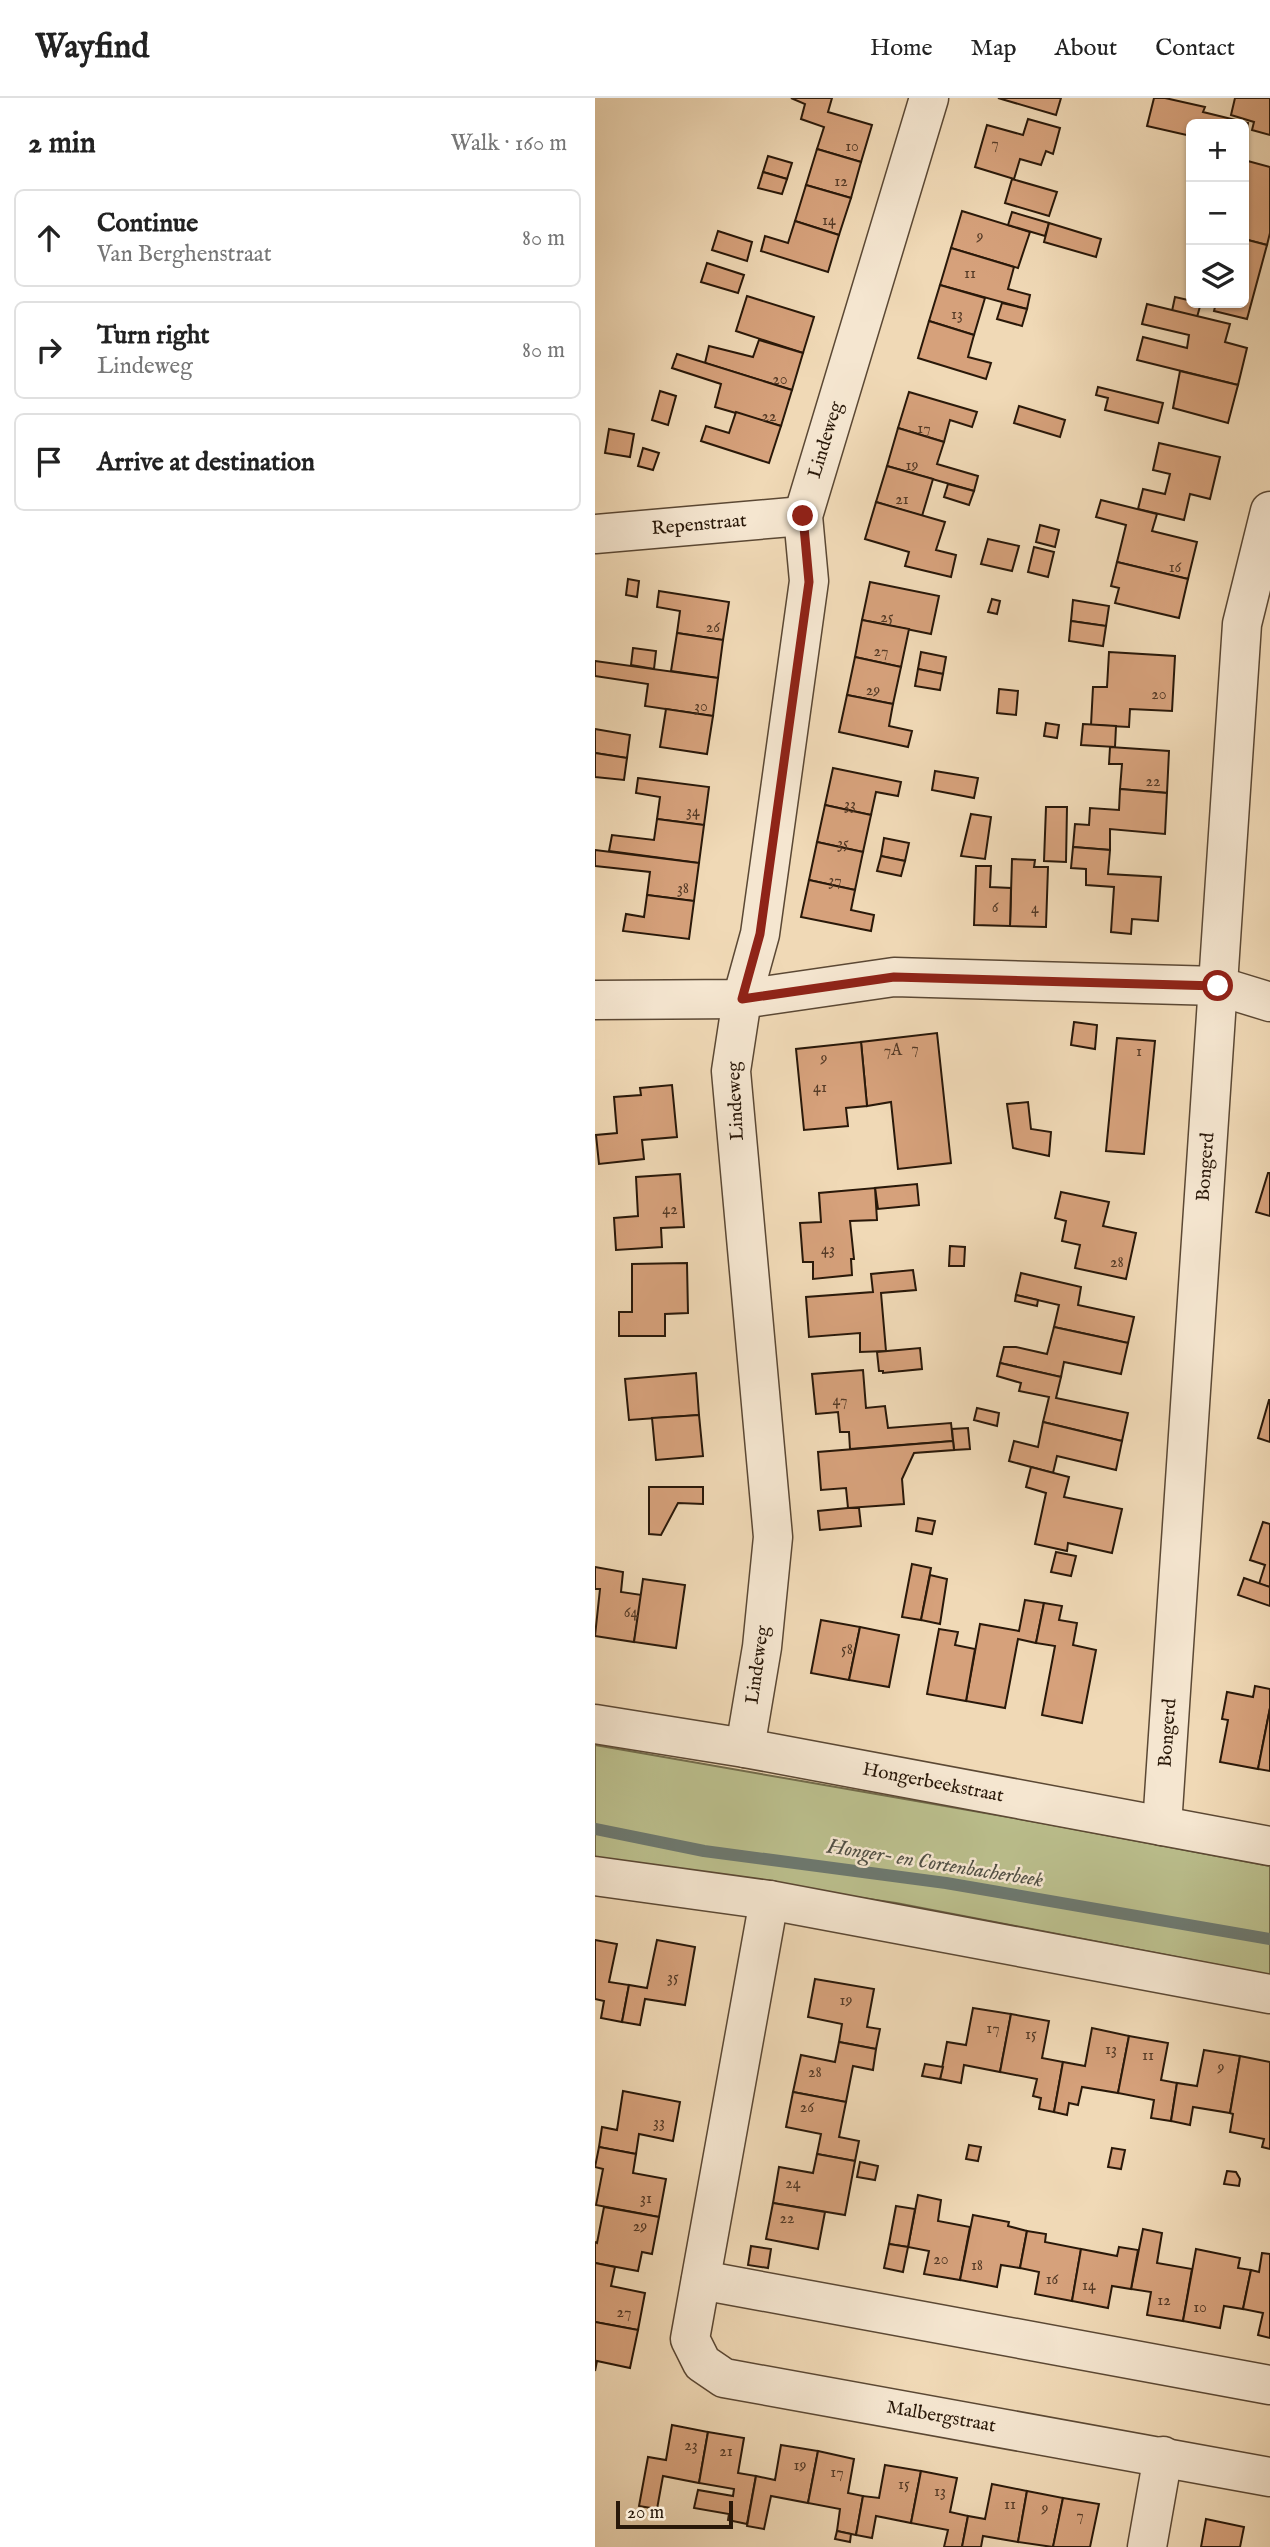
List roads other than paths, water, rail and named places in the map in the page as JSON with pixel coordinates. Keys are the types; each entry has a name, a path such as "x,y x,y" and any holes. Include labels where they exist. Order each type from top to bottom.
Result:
{"street":[{"name":"Lindeweg","path":"745,1748 762,1647 773,1537 731,1071 742,999 760,934 809,582 803,516 929,98"},
{"name":"Bongerd","path":"1162,1826 1218,986 1270,511"},
{"name":"Repenstraat","path":"595,534 803,516"},
{"path":"595,1000 742,999 894,977 1218,986 1270,1002"},
{"name":"Hongerbeekstraat","path":"595,1724 745,1748 1270,1846"},
{"path":"595,1876 769,1900 1270,1994"},
{"name":"Malbergstraat","path":"769,1900 690,2339 702,2363 725,2378 1270,2477"},
{"path":"701,2280 1270,2385"},
{"path":"1147,2547 1163,2456"}],"waterway":[{"name":"Honger- en Cortenbacherbeek","path":"595,1829 704,1851 946,1883 1270,1939"}]}
